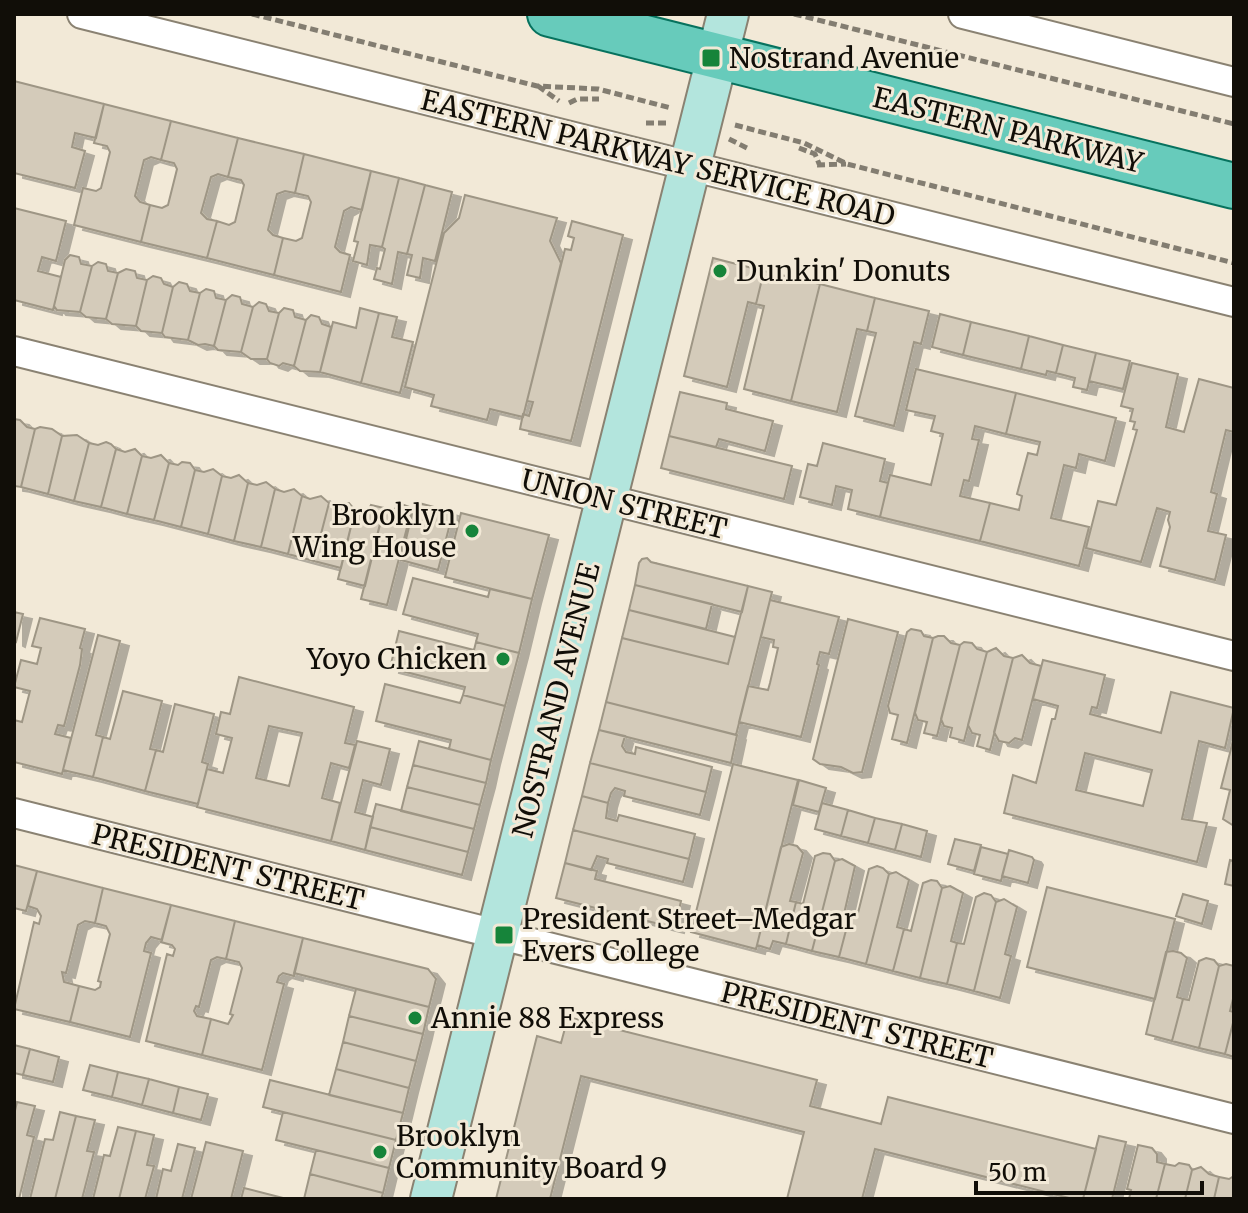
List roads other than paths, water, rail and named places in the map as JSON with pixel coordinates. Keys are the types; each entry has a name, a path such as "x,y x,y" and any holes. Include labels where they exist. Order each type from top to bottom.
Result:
{"main road":[{"name":"EASTERN PARKWAY","path":"550,14 722,34 1234,186"},
{"name":"NOSTRAND AVENUE","path":"431,1199 722,34"}],"street":[{"name":"EASTERN PARKWAY SERVICE ROAD","path":"82,14 1234,302"},
{"path":"963,14 1234,82"},
{"name":"UNION STREET","path":"14,351 1234,656"},
{"name":"PRESIDENT STREET","path":"14,813 1234,1119"}],"place":[{"name":"Nostrand Avenue","path":"711,58"},
{"name":"Dunkin' Donuts","path":"720,271"},
{"name":"Brooklyn Wing House","path":"472,531"},
{"name":"Yoyo Chicken","path":"503,659"},
{"name":"President Street–Medgar Evers College","path":"504,935"},
{"name":"Annie 88 Express","path":"415,1018"},
{"name":"Brooklyn Community Board 9","path":"380,1152"}]}
